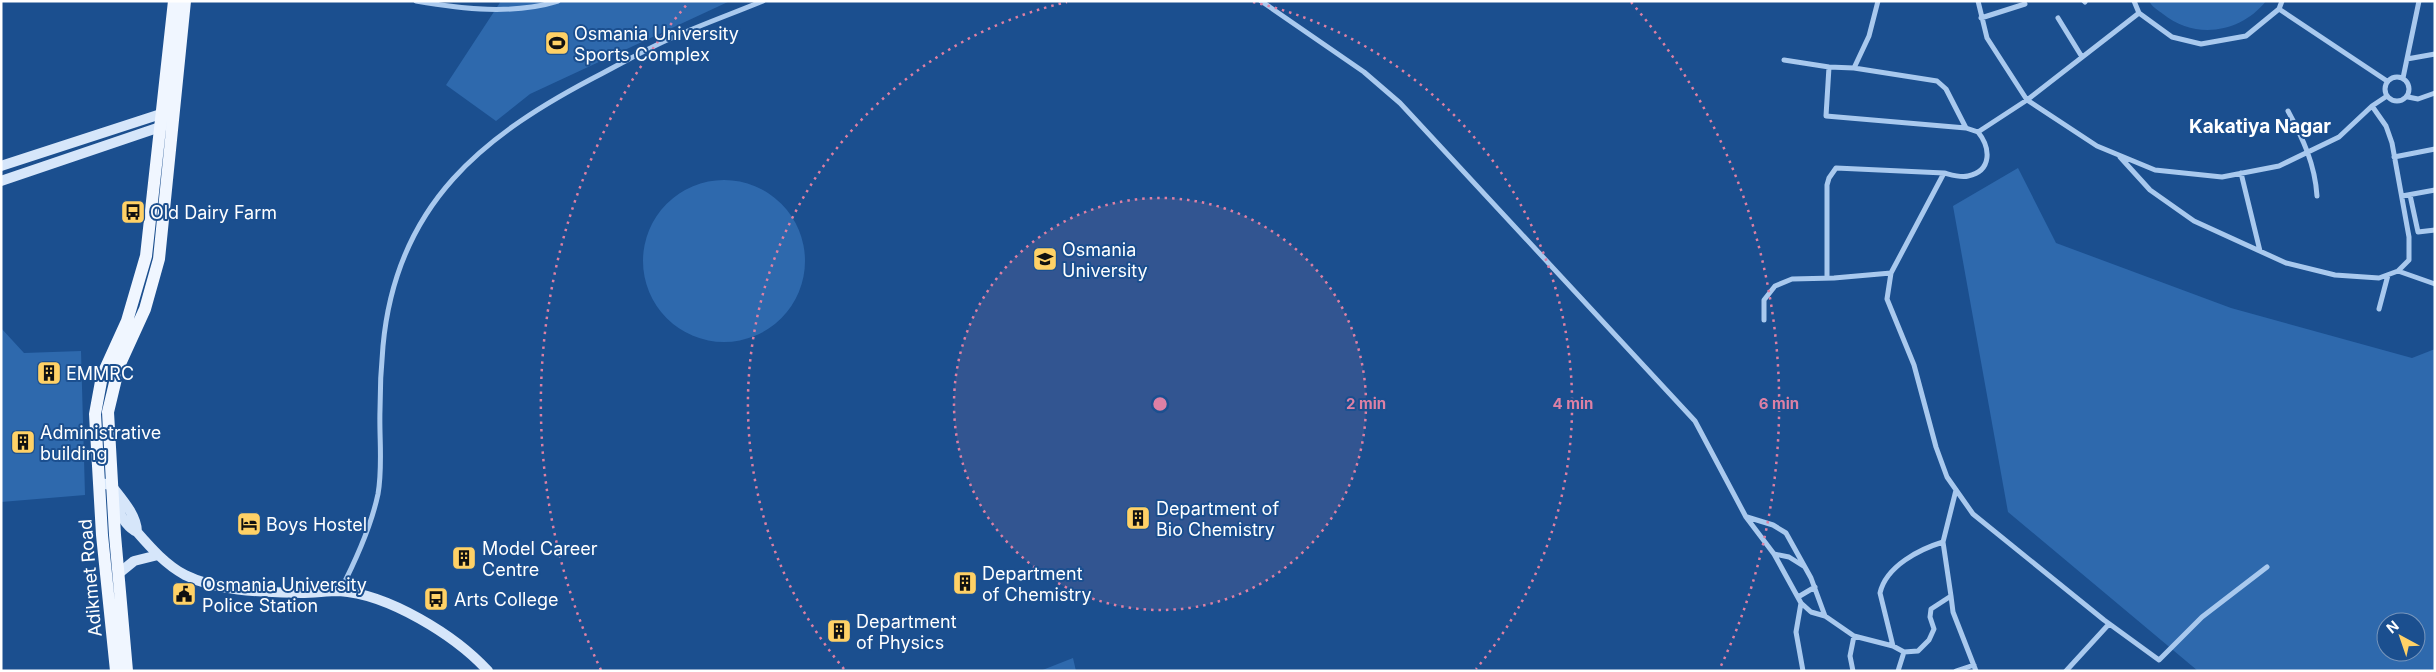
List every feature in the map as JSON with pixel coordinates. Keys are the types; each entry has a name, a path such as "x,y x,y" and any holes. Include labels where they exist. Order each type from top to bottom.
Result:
{"main road":[{"path":"174,1 146,256 130,313 102,376 96,398 95,414 106,484 124,501 137,526 137,532 158,555 186,575 207,583 259,591 302,593 340,591 386,603 457,641 488,671"},
{"path":"106,484 109,400 119,366 145,309 160,260 185,1"},
{"path":"1,166 162,114 175,116"},
{"path":"1,181 160,127 175,116"},
{"name":"Adikmet Road","path":"106,484 118,574 127,671"},
{"name":"Adikmet Road","path":"106,484 102,535 116,671"},
{"path":"118,574 134,561 158,555"}],"street":[{"path":"416,1 488,10 558,1"},
{"path":"340,591 356,561 378,494 381,455 380,409 388,311 402,257 423,218 460,171 486,146 521,119 561,94 673,37 763,1"},
{"path":"1261,1 1364,72 1400,103 1512,222 1607,329 1695,421 1746,517 1774,554 1801,603 1811,612 1826,616 1854,636 1893,646 1904,652 1918,651 1929,640 1934,629 1930,617 1931,609 1951,596"},
{"path":"1854,68 1869,36 1878,1"},
{"path":"1978,1 1987,38 2027,100 2097,146 2155,170 2222,177 2279,166 2339,137 2372,106 2387,96"},
{"path":"2134,1 2139,13 2172,37 2201,44 2246,36 2279,9 2282,1"},
{"path":"2403,78 2419,1"},
{"path":"1981,18 2025,4"},
{"path":"2279,9 2387,81"},
{"path":"1978,132 2027,100 2139,13"},
{"path":"2058,18 2082,57"},
{"path":"2407,59 2435,54"},
{"path":"1784,60 1829,67 1854,68 1937,81 1946,89 1966,128"},
{"path":"1827,278 1828,185 1829,178 1836,168 1944,173 1968,176 1980,171 1987,163 1988,152 1985,141 1978,132 1966,128 1826,116 1829,67"},
{"path":"2387,81 2392,77 2403,78 2410,86 2408,97"},
{"path":"2387,81 2387,96"},
{"path":"2387,96 2398,102 2408,97 2418,99 2435,94"},
{"path":"2118,154 2150,190 2194,221 2286,262 2335,275 2379,278 2398,271 2409,260 2409,237 2394,157 2386,126 2372,106"},
{"path":"2288,111 2308,152 2316,179 2317,196"},
{"path":"2394,157 2435,149"},
{"path":"1944,173 1903,255 1891,274 1887,299 1914,365 1944,469 1973,514 2109,624 2159,660 2202,617 2267,567"},
{"path":"2241,173 2260,252"},
{"path":"2402,196 2435,190"},
{"path":"2410,194 2418,232 2435,230"},
{"path":"2398,271 2435,284"},
{"path":"1764,320 1764,300 1775,286 1792,279 1891,274"},
{"path":"2379,309 2388,275"},
{"path":"1956,490 1943,542 1953,612 1975,668 1956,671"},
{"path":"1746,517 1773,525 1786,533 1807,568 1826,616"},
{"path":"1893,646 1880,593 1882,586 1887,578 1914,554 1924,548 1943,542"},
{"path":"1774,554 1789,556 1807,568"},
{"path":"1798,597 1815,587"},
{"path":"1801,603 1796,632 1803,671"},
{"path":"2066,671 2109,624"},
{"path":"1853,671 1850,656 1854,636"},
{"path":"1898,671 1904,652"}],"shaded area":[{"name":"Osmania University Sports Complex","path":"501,1 730,1 530,94 496,121 446,85"},
{"path":"2149,1 2266,1 2256,12 2231,26 2203,30 2176,22 2155,8"},
{"path":"2018,168 2056,243 2231,308 2412,358 2435,349 2435,671 2198,671 2008,512 1953,206"},
{"path":"732,180 755,186 775,198 787,210 802,237 805,261 802,285 799,292 787,312 775,324 748,339 716,342 693,336 673,324 661,312 646,285 643,253 649,230 661,210 673,198 700,183"},
{"path":"1,328 24,353 81,351 85,495 1,502"},
{"path":"1073,658 1076,671 1040,671"}],"place":[{"name":"Osmania University Sports Complex","path":"557,43"},
{"name":"Old Dairy Farm","path":"133,212"},
{"name":"Osmania University","path":"1045,259"},
{"name":"EMMRC","path":"49,373"},
{"name":"Administrative building","path":"23,442"},
{"name":"Department of Bio Chemistry","path":"1138,518"},
{"name":"Boys Hostel","path":"249,524"},
{"name":"Model Career Centre","path":"464,558"},
{"name":"Department of Chemistry","path":"965,583"},
{"name":"Osmania University Police Station","path":"184,594"},
{"name":"Arts College","path":"436,599"},
{"name":"Department of Physics","path":"839,631"}],"district":[{"name":"Kakatiya Nagar","path":"2260,126"}]}
